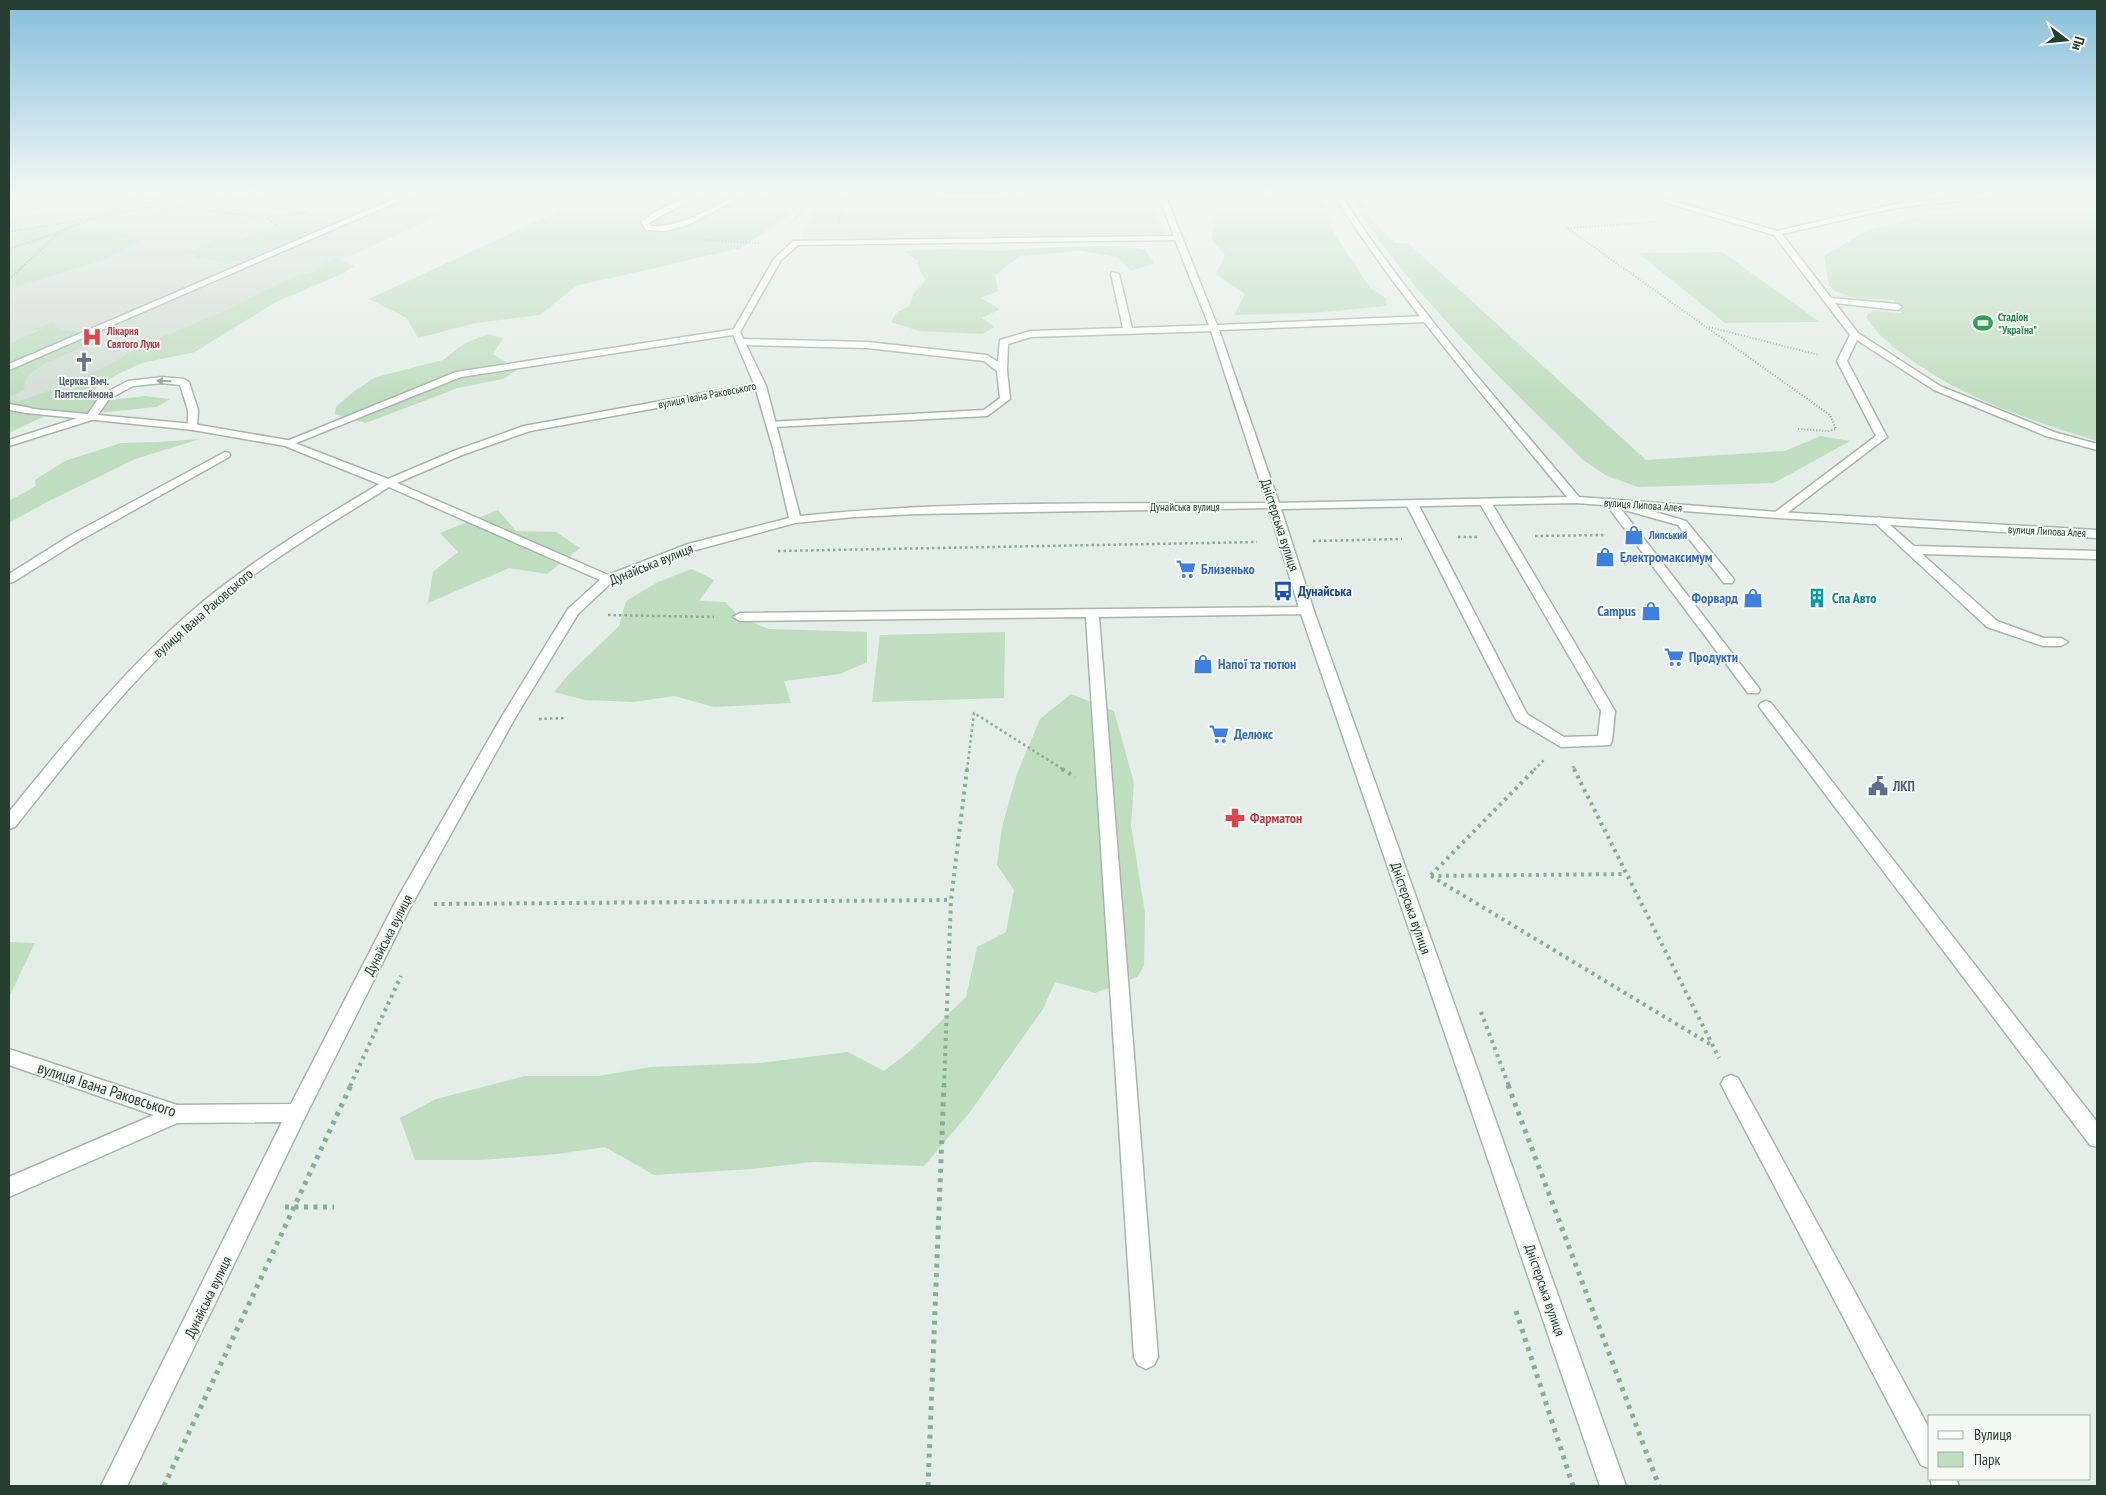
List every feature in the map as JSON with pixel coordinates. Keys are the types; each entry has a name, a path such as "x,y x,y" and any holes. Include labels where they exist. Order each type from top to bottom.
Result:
{"street":[{"path":"9,367 250,264"},
{"path":"287,443 459,374 736,332 775,264"},
{"name":"Дністерська вулиця","path":"1188,264 1214,328 1307,611 1613,1486"},
{"path":"1383,264 1426,319 1576,500"},
{"path":"1800,264 1855,335 1937,388 2050,434 2097,448"},
{"path":"1115,274 1128,330"},
{"path":"1827,300 1898,307"},
{"path":"773,424 987,413 1005,399 1002,370 1003,342 1031,334 1426,319"},
{"name":"вулиця Івана Раковського","path":"9,823 81,733 160,648 192,618 273,554 321,523 388,484 458,453 528,428 761,386 736,332"},
{"path":"1778,515 1882,437 1842,361 1855,335"},
{"path":"741,342 867,345 987,358 1002,370"},
{"path":"9,443 91,417 105,397 131,383 162,380 184,382 193,410 193,427"},
{"path":"761,386 773,424 795,520"},
{"path":"9,407 193,427 287,443 388,484 608,579"},
{"path":"9,579 75,538 224,455"},
{"name":"Дунайська вулиця","path":"114,1486 297,1113 403,904 508,718 574,612 608,579 692,547 795,520 854,514 1045,508 1412,504 1576,500"},
{"name":"вулиця Липова Алея","path":"1576,500 1778,515 2097,534"},
{"path":"1412,504 1521,717 1561,742 1604,741 1608,711 1485,502"},
{"path":"1610,502 1753,690"},
{"path":"1610,502 1682,523 1728,580"},
{"path":"1879,521 1992,624 2043,642 2061,642"},
{"path":"1911,550 2097,555"},
{"path":"740,617 1307,611"},
{"path":"1092,614 1146,1357"},
{"path":"1766,706 2097,1138"},
{"name":"вулиця Івана Раковського","path":"9,1057 177,1114 297,1113"},
{"path":"1731,1084 1928,1452"},
{"path":"9,1187 177,1114"}],"path":[{"path":"9,279 25,264"},
{"path":"1617,264 1830,415 1836,429 1829,431 1798,429"},
{"path":"1705,326 1842,361"},
{"path":"1533,536 1634,534"},
{"path":"771,551 1258,542"},
{"path":"618,616 740,617"},
{"path":"540,711 535,719 566,718"},
{"path":"928,1486 951,900 974,713 1106,796"},
{"path":"1561,742 1713,1046 1430,876 1561,742"},
{"path":"1430,876 1626,874"},
{"path":"430,913 435,904 951,900"},
{"path":"164,1486 406,966"},
{"path":"294,1207 334,1207"},
{"path":"1515,1308 1573,1486"}],"shaded area":[{"path":"9,264 334,264 9,413"}],"green space":[{"path":"9,264 91,264 9,289"},
{"path":"325,264 349,264 354,266 344,273 276,302 195,352 142,363 118,374 96,388 91,396 100,401 145,396 170,399 157,407 86,414 55,411 9,433 9,402 23,400 78,380 118,360 142,345 211,317 293,277 312,272"},
{"path":"445,264 673,264 576,286 540,315 476,323 418,338 407,318 369,299"},
{"path":"918,264 1010,264 995,275 998,291 980,298 1000,309 982,318 995,327 982,334 919,331 891,322 896,313 909,306 914,293 926,280 919,269"},
{"path":"1124,264 1153,264 1131,271"},
{"path":"1221,264 1354,264 1370,288 1386,298 1387,306 1312,313 1234,315 1245,294 1216,274"},
{"path":"1397,264 1431,264 1646,460 1785,451 1820,436 1850,441 1774,483 1638,487 1607,476 1583,460 1489,366 1428,301"},
{"path":"1651,264 1738,264 1820,322 1725,323"},
{"name":"Стадіон \"Україна\"","path":"1825,264 2097,264 2097,441 1998,407 1950,384 1894,347 1883,338 1866,316 1873,311 1902,313 1894,300 1855,298 1834,291 1829,285"},
{"path":"55,322 56,327 62,331 97,333 101,338 99,342 71,352 39,367 26,379 24,390 9,397 9,344 44,328 31,330"},
{"path":"488,334 503,338 493,354 517,370 503,379 458,388 366,423 335,414 336,407 353,392 376,377 443,360 465,343"},
{"path":"200,439 135,459 45,503 9,523 9,501 36,486 35,480 65,461 121,443"},
{"path":"498,510 516,531 556,532 580,548 547,574 509,568 428,603 433,572 458,552 440,533"},
{"path":"692,569 714,580 699,601 725,602 740,617 769,629 867,632 867,662 840,674 784,681 791,703 714,707 674,696 634,702 585,700 554,692 569,674 619,626 626,601 658,582"},
{"path":"1005,632 1004,698 872,702 880,635"},
{"path":"1071,694 1114,711 1134,783 1131,826 1145,913 1144,966 1137,977 1095,993 1055,982 1043,1009 970,1112 924,1166 813,1162 751,1169 654,1175 605,1147 557,1154 482,1160 415,1160 400,1118 436,1099 525,1076 598,1076 651,1067 759,1063 848,1052 884,1071 910,1051 966,997 977,947 1006,932 1014,890 997,865 1002,827 1017,774 1040,719"},
{"path":"9,942 35,943 9,997"}],"place":[{"name":"Стадіон \"Україна\"","path":"1983,323"},
{"name":"Лікарня Святого Луки","path":"92,337"},
{"name":"Церква Вмч. Пантелеймона","path":"84,362"},
{"name":"Липський","path":"1634,535"},
{"name":"Електромаксимум","path":"1605,557"},
{"name":"Близенько","path":"1186,569"},
{"name":"Дунайська","path":"1283,591"},
{"name":"Форвард","path":"1753,598"},
{"name":"Спа Авто","path":"1817,598"},
{"name":"Campus","path":"1651,611"},
{"name":"Продукти","path":"1674,657"},
{"name":"Напої та тютюн","path":"1203,664"},
{"name":"Делюкс","path":"1219,734"},
{"name":"ЛКП","path":"1878,786"},
{"name":"Фарматон","path":"1235,818"}]}
